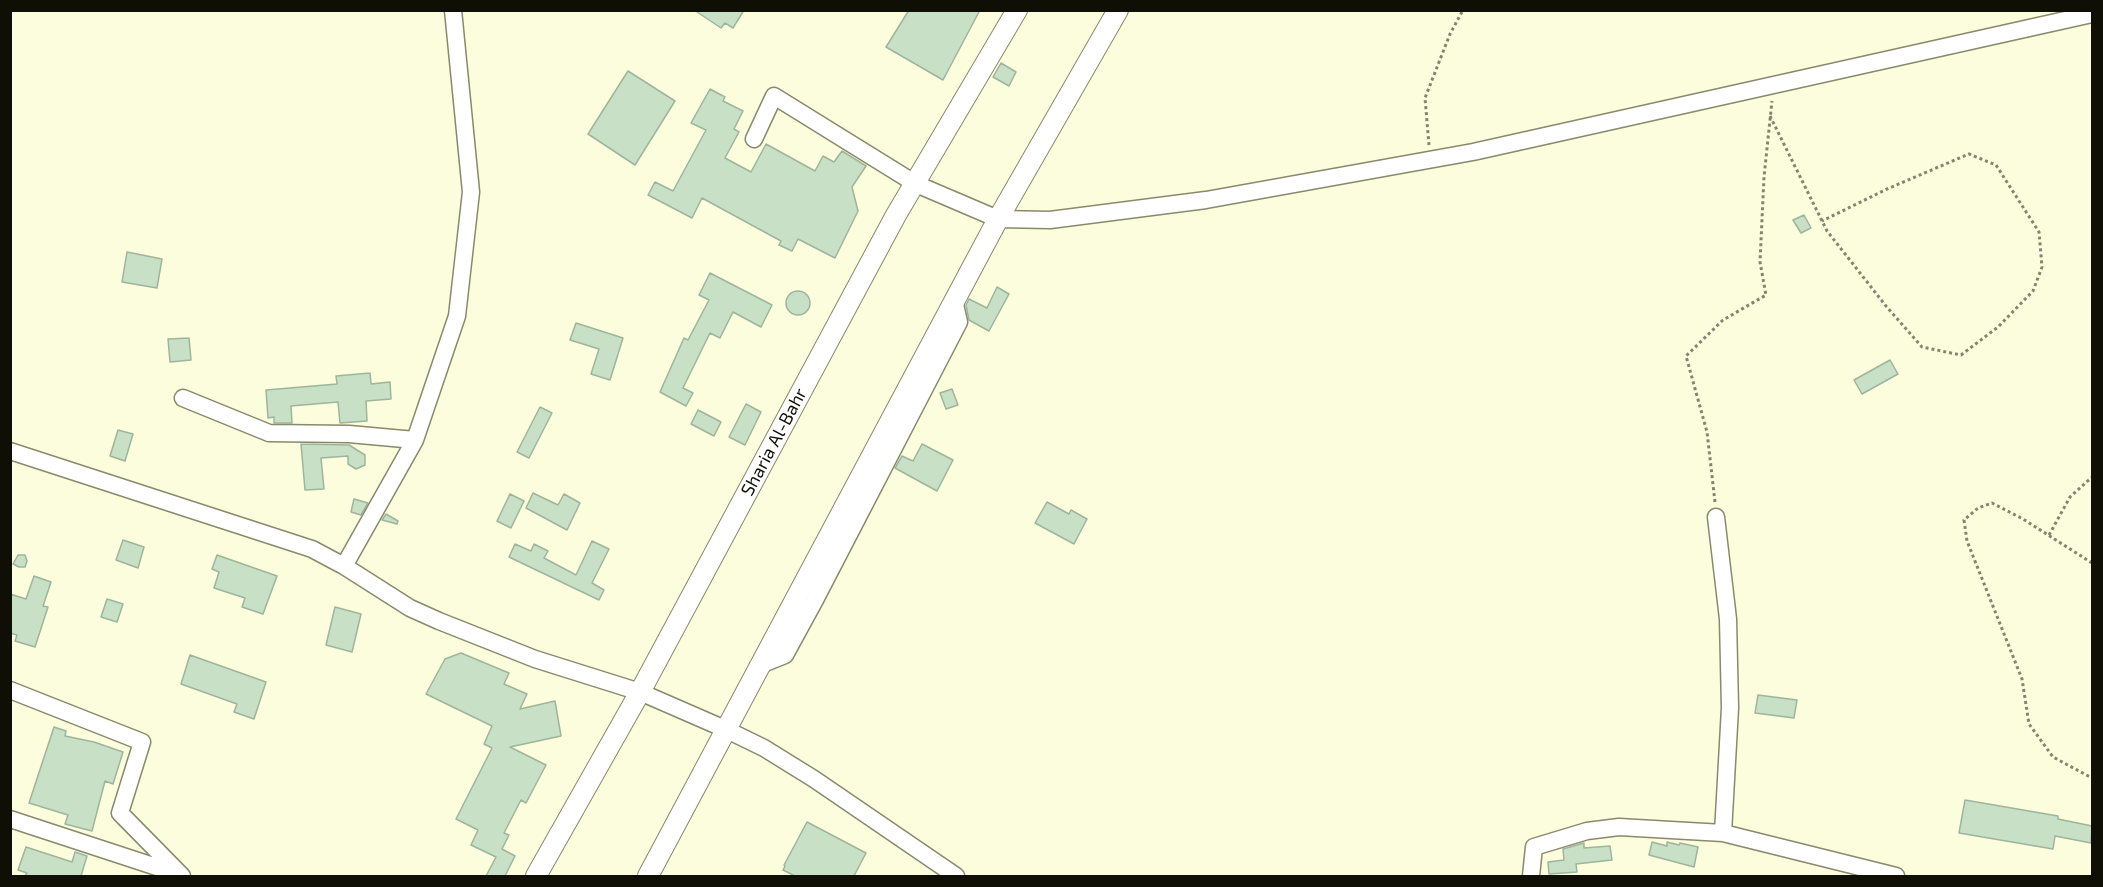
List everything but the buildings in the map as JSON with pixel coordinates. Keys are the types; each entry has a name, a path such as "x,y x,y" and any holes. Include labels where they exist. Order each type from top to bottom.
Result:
{"main road":[{"name":"Sharia Al-Bahr","path":"536,876 640,692 896,215 1017,10"},
{"path":"648,876 954,300 1118,10"}],"street":[{"path":"344,566 415,440 457,316 471,192 453,10"},
{"path":"754,139 774,96 916,184 998,219 1050,220 1206,200 1473,152 2092,14"},
{"path":"183,398 269,433 349,434 415,440"},
{"path":"10,451 312,549 344,566 410,608 439,621 536,659 640,692 725,729 764,748 814,778 956,876"},
{"path":"1716,517 1728,618 1730,708 1723,832"},
{"path":"10,690 142,742 120,813 182,876"},
{"path":"10,819 182,876"},
{"path":"1531,876 1534,847 1587,831 1619,827 1723,832 1896,876"}],"path":[{"path":"1431,159 1425,98 1462,10"},
{"path":"1716,517 1707,432 1686,356 1723,320 1766,295 1760,262 1764,177 1774,84"},
{"path":"1770,116 1822,221 1827,231 1922,347 1961,355 1998,327 2033,291 2042,267 2039,232 1996,165 1969,154 1887,189 1822,221"},
{"path":"2049,535 2070,497 2092,477"},
{"path":"2092,563 2023,519 1992,503 1978,508 1964,520 1966,541 2022,679 2029,724 2053,758 2092,778"}]}
